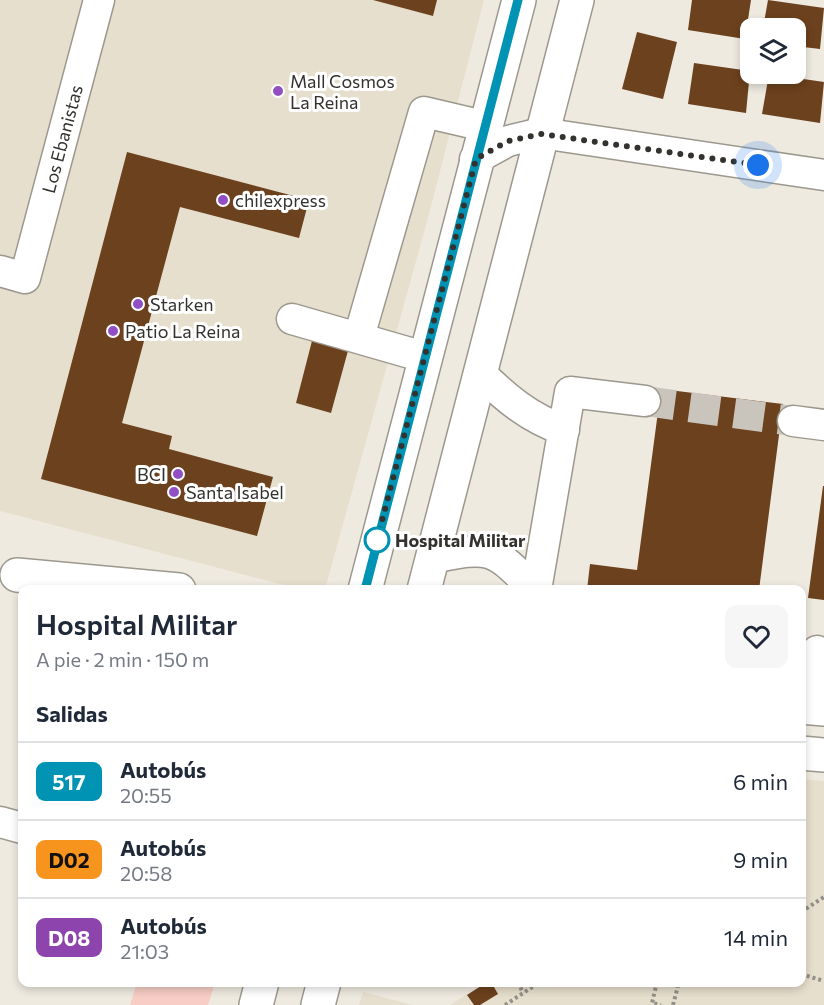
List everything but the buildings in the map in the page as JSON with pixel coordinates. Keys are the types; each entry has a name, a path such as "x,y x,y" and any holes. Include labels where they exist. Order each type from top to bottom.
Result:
{"main road":[{"path":"366,585 484,126 519,0"},
{"path":"425,585 577,0"},
{"path":"8,573 40,585"},
{"path":"8,573 129,585"},
{"path":"806,753 824,755"},
{"path":"256,1005 261,987"},
{"path":"318,1005 323,987"}],"street":[{"name":"Los Ebanistas","path":"13,274 99,0"},
{"path":"359,338 424,112 484,126"},
{"path":"476,159 508,141 541,134 824,175"},
{"path":"292,319 424,357"},
{"path":"480,373 511,404 540,422 564,430"},
{"path":"537,585 570,392 645,400"},
{"path":"793,421 824,425"},
{"path":"432,558 476,550 502,557 531,585"},
{"path":"811,707 814,651"},
{"path":"0,822 18,827"}],"path":[{"path":"806,909 824,897"},
{"path":"806,976 824,981"},
{"path":"520,987 523,993"},
{"path":"505,1005 532,987"},
{"path":"656,987 652,1003 661,1005"},
{"path":"673,1005 678,987"}],"shaded area":[{"path":"0,0 484,0 428,218 326,585 284,585 0,511"},
{"path":"806,779 824,781 824,1005 450,1005 479,987 806,987"},
{"path":"135,987 214,987 208,1005 130,1005"},
{"path":"363,992 413,1005 359,1005"}],"tunnel":[{"path":"645,401 793,421"}],"bus line":[{"name":"517","path":"366,585 518,0"}],"place":[{"name":"Mall Cosmos La Reina","path":"278,91"},
{"name":"chilexpress","path":"223,200"},
{"name":"Starken","path":"138,304"},
{"name":"Patio La Reina","path":"113,331"},
{"name":"BCI","path":"178,474"},
{"name":"Santa Isabel","path":"174,492"},
{"name":"Hospital Militar","path":"377,540"}],"route":[{"path":"377,540 476,159 508,141 541,134 758,165"}]}
